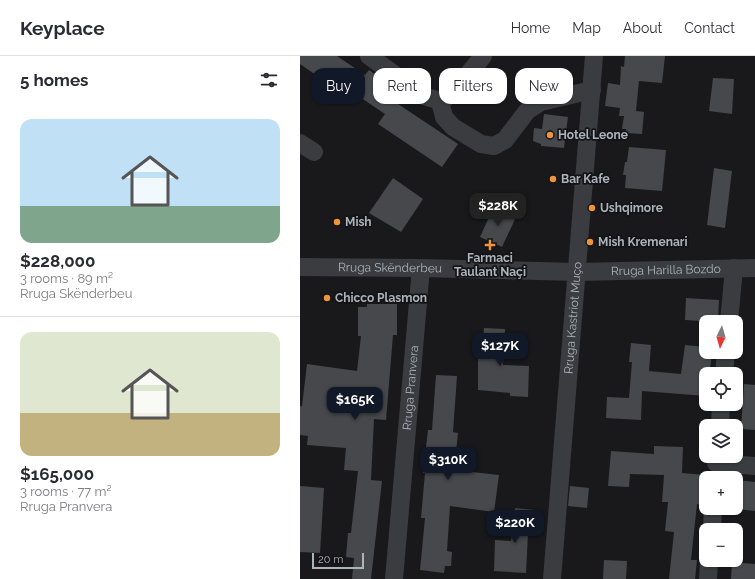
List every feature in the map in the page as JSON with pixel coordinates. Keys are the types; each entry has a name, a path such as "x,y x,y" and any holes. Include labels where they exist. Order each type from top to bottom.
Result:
{"street":[{"path":"369,56 424,96 439,101"},
{"path":"473,68 483,56"},
{"name":"Rruga Kastriot Muço","path":"552,579 594,56"},
{"path":"441,104 444,117 453,127 481,144 494,146 505,140 527,111 541,102 592,90"},
{"name":"Rruga Skënderbeu","path":"300,267 577,272"},
{"name":"Rruga Pranvera","path":"394,579 420,268"},
{"path":"730,315 734,268"},
{"name":"Rruga Harilla Bozdo","path":"577,272 755,268"},
{"path":"716,466 755,466"},
{"path":"708,579 709,567"}],"building":[{"path":"300,56 337,56 355,68 312,68 312,72 300,64"},
{"path":"625,56 665,56 662,83 639,81 636,111 644,112 642,134 625,133 626,129 622,129 624,116 619,116 620,108 605,106 608,83 620,85 621,66 624,67"},
{"path":"369,70 373,73 373,104 398,104 458,144 442,167 378,124 385,114 365,100 365,75"},
{"path":"713,78 734,79 732,114 709,111"},
{"name":"Hotel Leone","path":"544,114 568,117 564,148 541,146 541,144 533,141 534,128 542,129"},
{"path":"629,147 666,150 662,191 625,188 626,175 623,175"},
{"path":"714,168 732,171 725,228 707,225"},
{"path":"393,178 423,199 401,232 369,213"},
{"path":"494,206 516,217 502,247 480,237"},
{"path":"686,298 719,300 718,315 699,315 699,321 685,320"},
{"path":"367,304 397,304 397,335 393,335 386,420 374,419 371,480 382,481 371,579 352,579 354,558 346,557 348,533 351,533 358,471 344,470 346,448 307,445 308,436 300,435 300,406 302,406 307,364 357,371 361,336 358,336 358,307 367,307"},
{"path":"484,328 505,329 503,365 529,366 528,397 510,396 510,393 478,390 478,341 483,341"},
{"path":"631,343 651,345 649,371 681,374 685,345 699,346 699,359 711,359 710,367 699,367 699,395 642,391 641,420 606,418 607,397 629,398 632,362 629,362"},
{"path":"436,375 457,376 453,432 458,433 454,470 499,475 494,512 450,506 447,551 452,552 451,566 445,566 444,573 420,570 425,518 421,518 425,473 423,473 428,430 432,430"},
{"path":"744,384 755,385 755,430 743,429 743,419 742,419"},
{"path":"654,446 683,447 682,473 699,474 699,504 697,504 691,560 697,560 695,579 669,579 674,532 665,531 668,502 662,502 664,475 630,474 629,487 608,486 611,451 654,454"},
{"path":"743,481 755,482 755,511 743,510"},
{"path":"300,486 324,488 320,553 300,552"},
{"path":"570,486 589,488 587,508 568,506"},
{"path":"515,508 535,510 532,534 528,534 526,573 494,571 495,540 511,541"},
{"path":"604,560 627,561 626,579 603,579"},
{"path":"743,563 755,564 755,579 731,579 732,567 743,567"}],"place":[{"name":"Hotel Leone","path":"550,135"},
{"name":"Bar Kafe","path":"553,179"},
{"name":"Ushqimore","path":"592,208"},
{"name":"Mish","path":"337,222"},
{"name":"Mish Kremenari","path":"590,242"},
{"name":"Farmaci Taulant Naçi","path":"490,245"},
{"name":"Chicco Plasmon","path":"327,298"}]}
